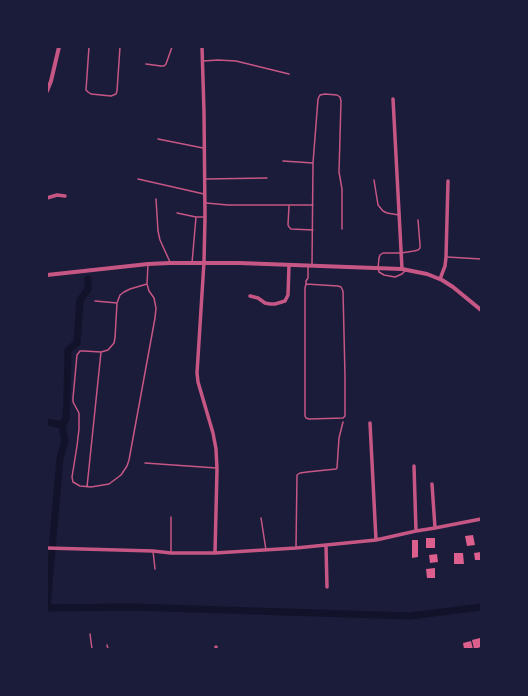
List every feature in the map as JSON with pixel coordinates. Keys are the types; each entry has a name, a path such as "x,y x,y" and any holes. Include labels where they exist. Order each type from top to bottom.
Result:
{"street":[{"path":"47,91 59,47"},
{"path":"202,47 206,203 197,373 198,382 215,441 217,469 215,553"},
{"path":"393,98 401,253 404,269"},
{"path":"440,279 445,266 446,256 448,181"},
{"path":"47,198 57,195 66,196"},
{"path":"47,276 148,264 192,262 404,269 427,274 440,279 454,287 481,310"},
{"path":"250,296 270,304 285,301 288,295 289,265"},
{"path":"370,423 376,540"},
{"path":"414,466 416,531"},
{"path":"432,484 435,528"},
{"path":"47,548 153,551 171,553 215,553 326,546 376,540 481,519"},
{"path":"326,546 327,587"}],"lane":[{"path":"89,47 86,90 91,94 111,96 116,94 117,91 120,47"},
{"path":"146,64 164,66 172,47"},
{"path":"203,61 236,61 289,74"},
{"path":"306,284 338,286 343,291 345,376 343,418 309,419 305,416 306,284 310,266 313,230 313,162 318,99 320,95 325,94 337,94 341,101 339,172 342,188 342,229"},
{"path":"158,139 205,148"},
{"path":"283,161 313,162"},
{"path":"205,179 267,178"},
{"path":"138,179 206,195"},
{"path":"374,180 378,205 387,213 399,215"},
{"path":"156,198 158,231 160,240 170,263"},
{"path":"206,203 228,205 313,205"},
{"path":"289,205 289,227 291,229 313,230"},
{"path":"177,213 196,217 205,217"},
{"path":"192,262 196,217"},
{"path":"404,269 402,274 395,278 384,275 378,268 379,258 383,253 401,253 414,251 420,248 418,220"},
{"path":"446,256 481,259"},
{"path":"147,284 130,289 120,295 117,303 114,343 108,350 101,352 78,352 76,359 73,402 79,414 79,429 72,477 73,482 80,486 99,487 109,484 121,475 129,460 156,318 154,298 149,291 147,284 148,264"},
{"path":"95,302 117,303"},
{"path":"87,487 101,352"},
{"path":"296,548 298,474 338,468 338,438 343,422"},
{"path":"145,463 217,469"},
{"path":"171,517 171,553"},
{"path":"261,518 266,550"},
{"path":"153,551 154,569"},
{"path":"90,634 92,649"},
{"path":"107,645 108,649"}],"building":[{"path":"473,535 475,545 467,546 465,536"},
{"path":"426,538 435,538 435,548 426,548"},
{"path":"412,540 418,540 418,557 412,558"},
{"path":"481,552 481,560 475,560 474,553"},
{"path":"454,553 463,553 464,564 454,564"},
{"path":"437,554 438,562 430,563 429,555"},
{"path":"435,568 435,578 427,578 426,569"},
{"path":"480,638 481,647 474,649 472,640"},
{"path":"471,641 473,649 464,649 463,643"}],"waterway":[{"path":"62,425 66,419 68,350 77,343 80,300 88,289 88,279"},
{"path":"47,422 62,425 65,441 60,458 47,607"},
{"path":"47,608 132,607 410,616 481,607"}]}
